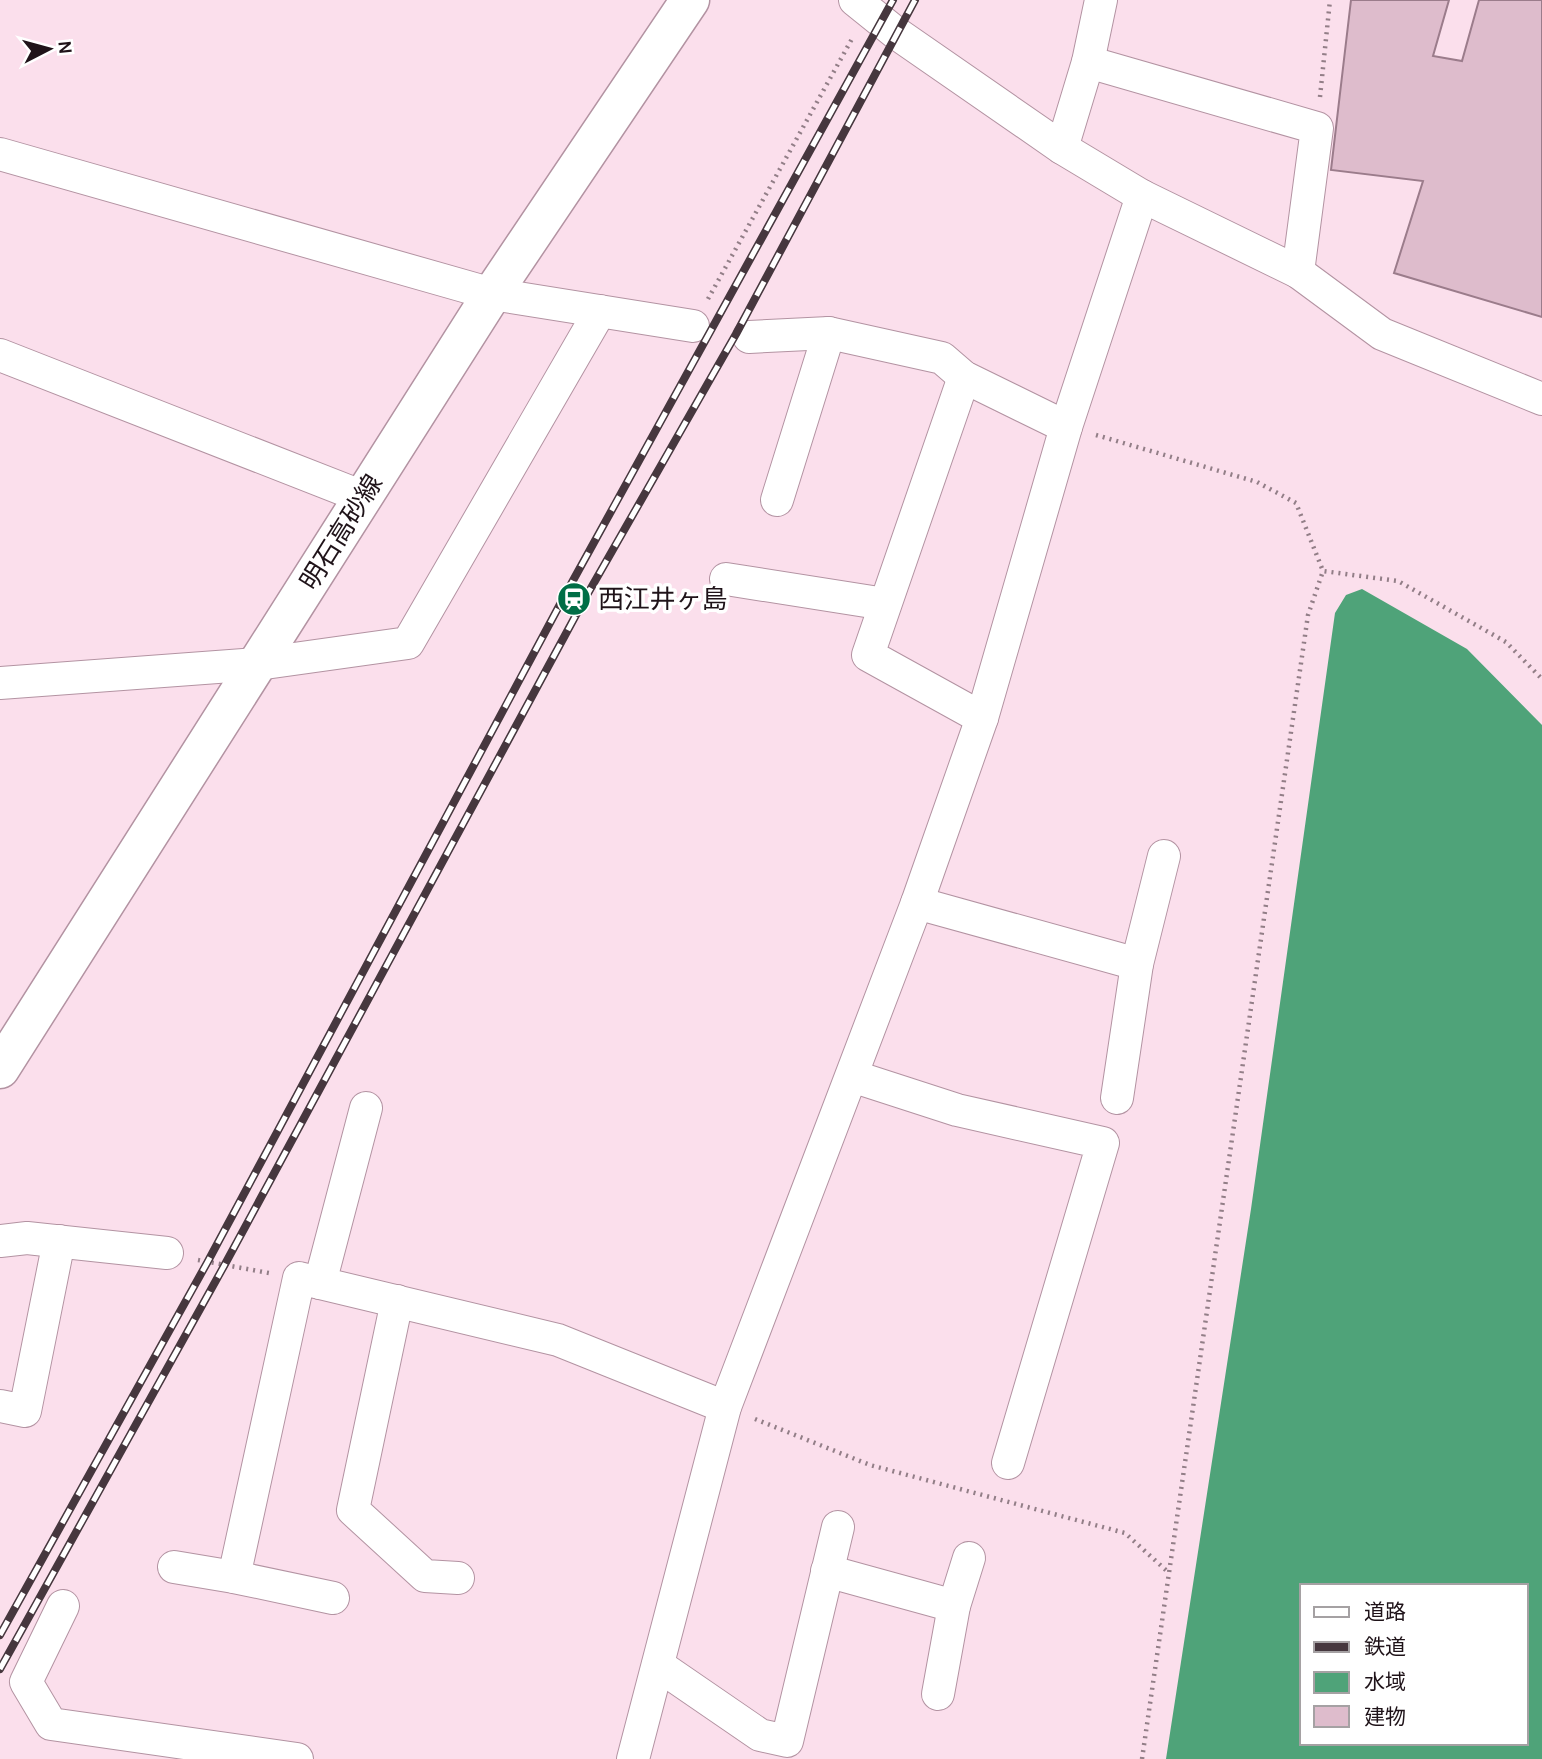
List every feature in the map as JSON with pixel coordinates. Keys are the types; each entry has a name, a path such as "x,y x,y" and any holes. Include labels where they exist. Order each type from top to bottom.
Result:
{"main road":[{"name":"明石高砂線","path":"0,1069 492,294 690,0"}],"street":[{"path":"1062,148 1088,62 1101,0"},
{"path":"861,5 896,33 1062,148 1142,196 1298,272 1382,334 1542,399"},
{"path":"1088,62 1317,128 1298,272"},
{"path":"0,154 492,294 693,326"},
{"path":"633,1759 725,1407 917,904 982,718 1066,427 1142,196"},
{"path":"0,683 258,664 408,643 600,311"},
{"path":"749,337 829,333 942,358 964,377 1066,427"},
{"path":"777,500 829,333"},
{"path":"0,355 363,497"},
{"path":"964,377 868,654 982,718"},
{"path":"726,579 885,604"},
{"path":"1117,1098 1137,964 1164,856"},
{"path":"917,904 1137,964"},
{"path":"852,1076 957,1110 1103,1143 1008,1463"},
{"path":"234,1577 309,1280 366,1108"},
{"path":"0,1241 27,1238 167,1253"},
{"path":"0,1406 25,1411 59,1241"},
{"path":"309,1280 558,1340 725,1407"},
{"path":"397,1301 353,1510 425,1576 458,1578"},
{"path":"658,1665 760,1735 788,1741 838,1527"},
{"path":"938,1695 954,1606 968,1558"},
{"path":"174,1567 333,1598"},
{"path":"827,1571 954,1606"},
{"path":"63,1606 26,1682 51,1724 297,1759"}],"path":[{"path":"1317,128 1330,0"},
{"path":"693,326 861,5"},
{"path":"1066,427 1257,482 1296,502 1323,572 1308,615 1142,1759"},
{"path":"1323,572 1398,581 1506,642 1542,679"},
{"path":"167,1253 207,1263 309,1280"},
{"path":"725,1407 870,1465 1125,1532 1169,1573"}],"water":[{"path":"1362,589 1467,649 1542,725 1542,1759 1166,1759 1251,1209 1335,613 1346,595"}],"building":[{"path":"1351,0 1449,0 1433,56 1462,61 1479,0 1542,0 1542,317 1394,273 1423,181 1331,170"}],"railway":[{"path":"0,1635 207,1263 565,595 893,0"},
{"path":"0,1669 224,1266 583,602 736,334 915,0"}],"place":[{"name":"西江井ヶ島","path":"574,599"}]}
